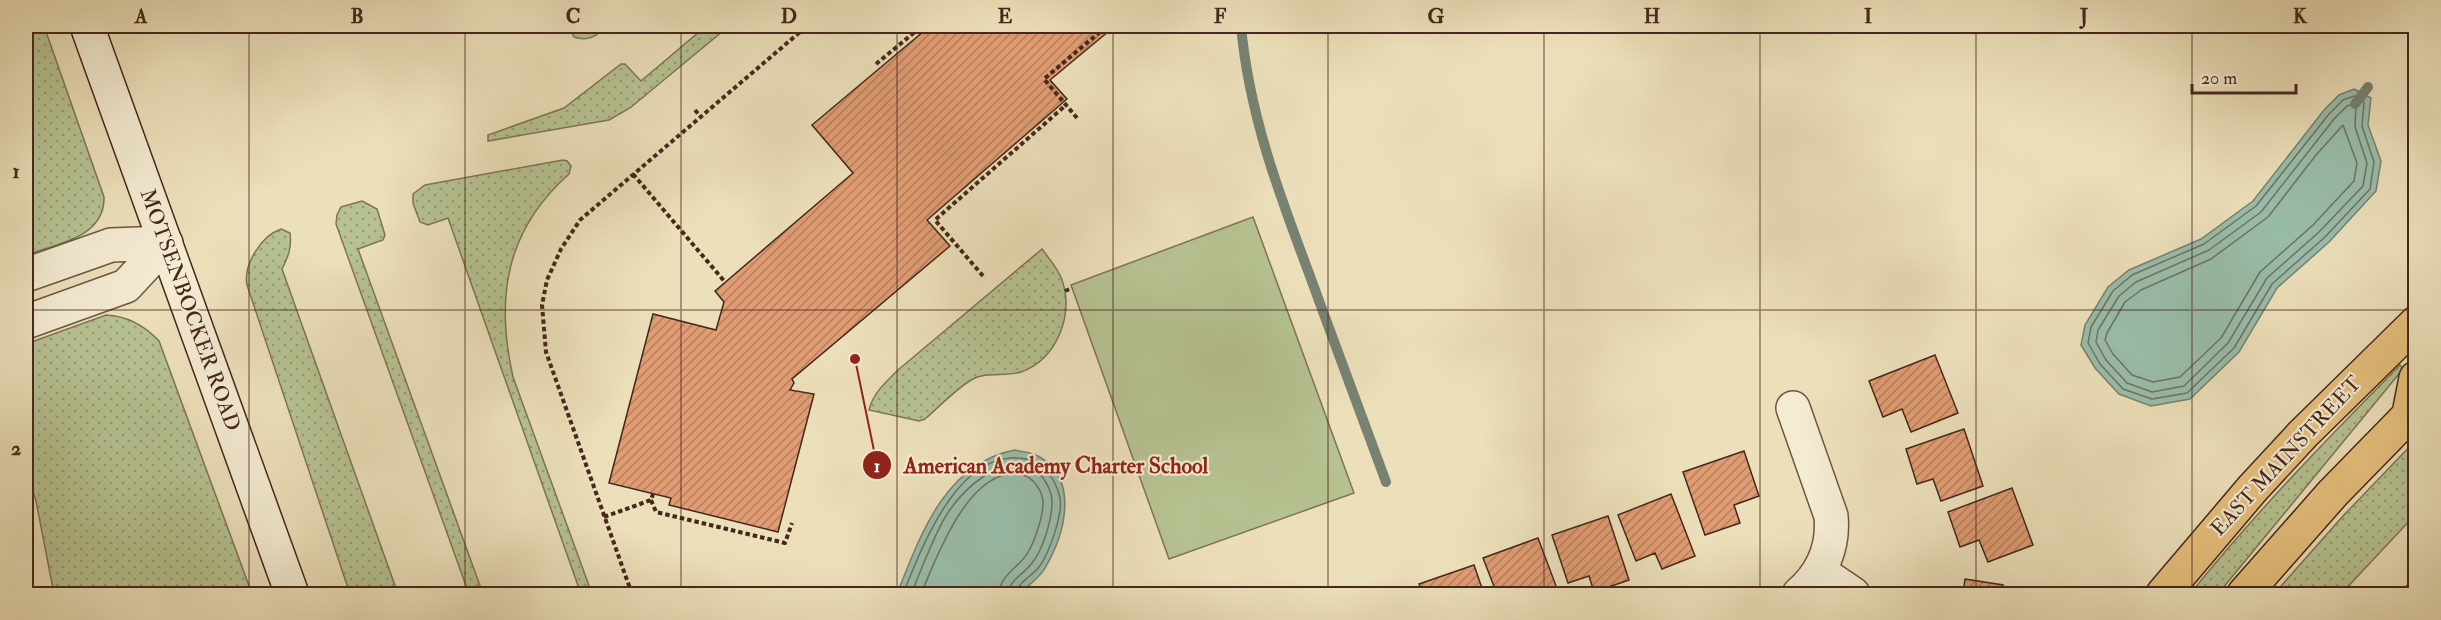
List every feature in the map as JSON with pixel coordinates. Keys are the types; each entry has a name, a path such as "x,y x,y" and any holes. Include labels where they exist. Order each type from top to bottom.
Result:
{"main road":[{"name":"MOTSENBOCKER ROAD","path":"87,26 292,594"},
{"path":"26,275 111,245 166,243"},
{"path":"26,322 126,286 166,243"},
{"name":"EAST MAINSTREET","path":"2163,594 2246,496 2303,434 2415,323"},
{"path":"2244,594 2333,493 2412,411 2415,378"},
{"path":"1793,408 1831,516 1831,538 1809,583 1853,594"}],"path":[{"path":"632,594 546,352 542,305 547,280 568,236 580,220 807,26"},
{"path":"876,64 922,26"},
{"path":"1077,118 1044,79 1107,26"},
{"path":"983,276 935,220 1066,105"},
{"path":"695,110 700,117"},
{"path":"633,174 725,282"},
{"path":"1065,291 1072,288"},
{"path":"653,494 651,500 656,512 785,543 792,523"},
{"path":"604,517 651,500"}],"shaded area":[{"path":"26,26 44,26 104,197 102,211 88,230 64,243 26,255"},
{"path":"568,26 606,26 596,35 584,39 574,37"},
{"path":"706,26 729,26 630,108 609,120 488,141 488,135 564,108 621,64 625,64 641,81"},
{"path":"563,160 571,166 569,174 531,218 519,242 506,292 505,319 513,377 592,594 581,594 448,218 428,225 420,222 413,203 413,194 425,185"},
{"path":"362,201 377,209 385,235 383,240 358,249 483,594 469,594 336,224 341,207"},
{"path":"1253,217 1354,493 1169,559 1071,285"},
{"path":"281,229 290,233 289,252 282,269 398,594 350,594 247,285 246,277 255,252 267,238"},
{"path":"1042,249 1062,280 1066,307 1060,334 1044,357 1034,366 1021,372 983,376 971,380 925,419 919,421 869,410 877,393 898,370"},
{"path":"106,315 135,322 159,341 252,594 54,594 36,501 26,470 26,344"},
{"path":"2400,365 2403,369 2218,594 2190,594 2266,505"},
{"path":"2415,441 2415,515 2341,594 2274,594 2343,516"}],"water":[{"path":"2354,89 2371,98 2368,125 2381,161 2376,191 2329,242 2277,288 2239,352 2190,399 2151,406 2119,394 2095,368 2081,345 2085,325 2108,287 2129,270 2201,239 2253,201 2324,110 2339,95"},
{"path":"1015,450 1036,455 1051,466 1060,478 1064,493 1063,524 1052,554 1040,575 1019,594 897,594 926,526 938,505 953,486 970,470 991,458"}],"building":[{"path":"930,26 1115,26 1050,80 1067,99 927,220 950,246 792,379 794,383 790,390 814,394 778,532 669,505 671,498 609,483 653,314 716,330 724,302 715,291 853,173 812,125"},
{"path":"1935,355 1958,413 1911,432 1902,409 1883,417 1869,381"},
{"path":"1964,429 1983,486 1941,501 1933,479 1917,484 1906,449"},
{"path":"1744,451 1759,496 1734,505 1740,523 1705,535 1683,472"},
{"path":"2012,488 2033,545 1988,562 1979,540 1960,547 1948,512"},
{"path":"1671,494 1695,556 1662,569 1655,553 1636,561 1618,515"},
{"path":"1608,516 1629,580 1594,592 1589,576 1568,583 1552,535"},
{"path":"1538,538 1559,594 1497,594 1483,558"},
{"path":"1474,565 1484,594 1423,594 1419,584"},
{"path":"1965,579 2003,585 2002,594 1963,594"},
{"path":"2412,581 2416,585 2416,594 2398,594"}],"waterway":[{"path":"1241,26 1251,91 1267,153 1298,245 1386,482"},
{"path":"2355,104 2368,87"}],"place":[{"name":"American Academy Charter School","path":"855,359"}]}
